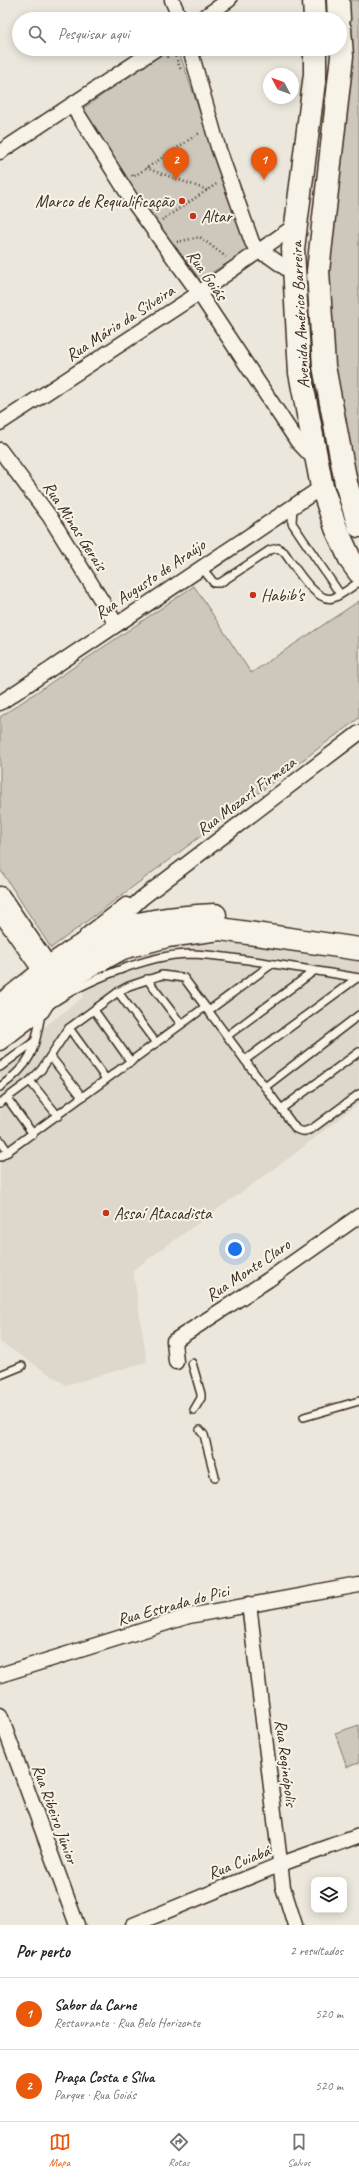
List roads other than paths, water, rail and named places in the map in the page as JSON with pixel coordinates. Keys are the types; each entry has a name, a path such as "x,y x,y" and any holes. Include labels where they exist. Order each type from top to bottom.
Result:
{"main road":[{"path":"314,0 315,12"},
{"path":"338,0 339,12"},
{"name":"Avenida Américo Barreira","path":"315,56 314,74 293,249 300,373 322,487 336,528 351,561 359,572"},
{"name":"Avenida Américo Barreira","path":"342,56 318,271 324,366 346,483 359,526"},
{"path":"0,1029 59,982 70,953 97,938 116,930 166,920 214,915 259,919 359,934"},
{"path":"0,1006 59,982 122,948 167,936 220,929 359,949"}],"street":[{"path":"172,0 177,12"},
{"path":"211,12 229,0"},
{"path":"0,150 72,105 157,56"},
{"path":"192,56 218,147 252,242 258,252 269,256 294,274"},
{"name":"Rua Goiás","path":"72,105 131,199 199,293 297,441 317,462"},
{"name":"Rua Mário da Silveira","path":"0,423 199,293 296,225"},
{"name":"Rua Minas Gerais","path":"0,450 50,517 116,624"},
{"name":"Rua Augusto de Araújo","path":"0,703 293,505 322,487"},
{"name":"Rua Mozart Firmeza","path":"116,930 124,915 156,888 359,733"},
{"name":"Rua Mozart Firmeza","path":"70,953 88,934 118,911 156,888"},
{"path":"0,896 59,982 42,1011 0,1043"},
{"path":"0,916 36,967 35,973 0,999"},
{"name":"Rua Monte Claro","path":"176,1362 174,1341 268,1280 359,1216"},
{"name":"Rua Estrada do Pici","path":"0,1676 189,1616 359,1585"},
{"name":"Rua Reginópolis","path":"249,1604 283,1887 295,1925"},
{"name":"Rua Ribeiro Júnior","path":"0,1715 77,1925"},
{"name":"Rua Cuiabá","path":"133,1925 281,1864 359,1836"}],"lane":[{"path":"293,505 292,523 340,594"},
{"path":"201,567 210,580 214,583 220,583 270,550 278,548 284,552 318,596 324,599 332,599 359,582"},
{"path":"59,982 124,969 172,956 198,954 358,978"},
{"path":"0,1157 58,1116 181,1024 207,1009 272,964"},
{"path":"227,1036 314,972"},
{"path":"0,1103 30,1081 52,1057 69,1028 118,992 162,975 184,978 296,1129 306,1132 359,1094"},
{"path":"245,1060 358,978"},
{"path":"147,980 181,1024"},
{"path":"118,992 156,1043"},
{"path":"94,1010 131,1062"},
{"path":"0,1087 28,1061 36,1041 42,1011"},
{"path":"265,1086 359,1015"},
{"path":"69,1028 106,1080"},
{"path":"0,1068 36,1041"},
{"path":"281,1109 359,1052"},
{"path":"52,1057 82,1097"},
{"path":"30,1081 58,1116"},
{"path":"7,1098 33,1134"},
{"path":"0,1140 8,1152"},
{"path":"192,1363 201,1398 194,1410"},
{"path":"0,1375 22,1366"},
{"path":"304,1417 359,1401"},
{"path":"200,1430 204,1436 216,1477"}],"place":[{"name":"Praça Costa e Silva","path":"176,180"},
{"name":"Sabor da Carne","path":"264,180"},
{"name":"Marco de Requalificação","path":"182,201"},
{"name":"Altar","path":"193,216"},
{"name":"Habib's","path":"253,595"},
{"name":"Assaí Atacadista","path":"106,1213"}]}
